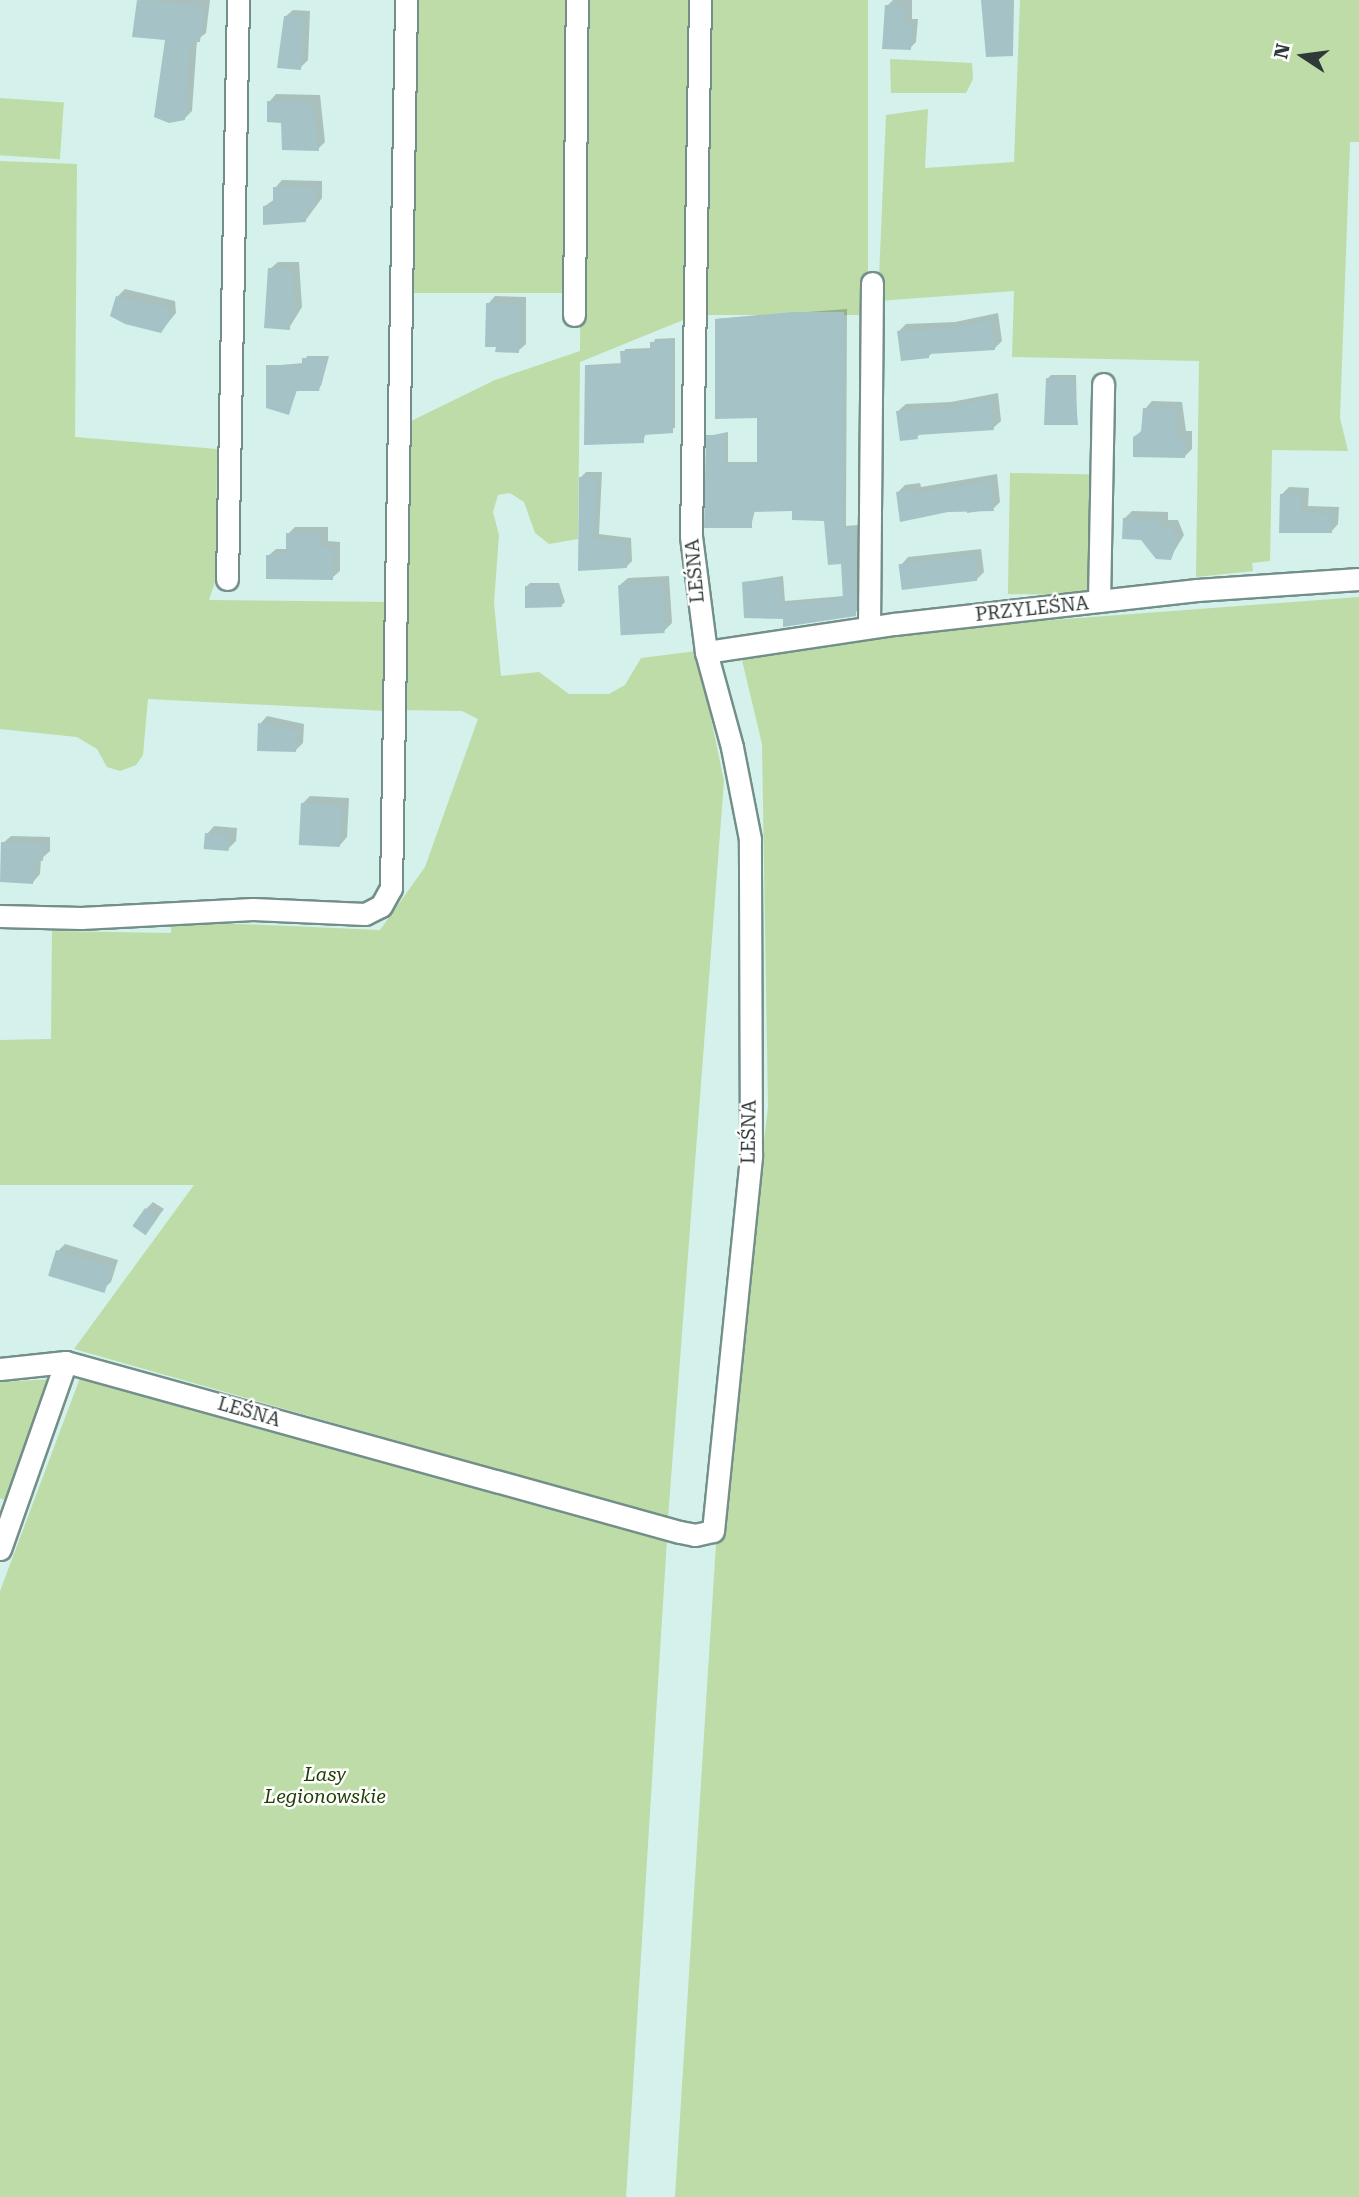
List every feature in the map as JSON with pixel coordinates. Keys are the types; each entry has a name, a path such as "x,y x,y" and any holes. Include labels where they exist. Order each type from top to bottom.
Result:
{"street":[{"path":"227,579 238,0"},
{"path":"0,916 81,918 253,909 365,914 381,906 391,888 406,0"},
{"path":"574,314 576,0"},
{"name":"LEŚNA","path":"0,1368 66,1362 687,1534 713,1531 751,1156 750,839 733,747 706,652 691,536 700,0"},
{"path":"869,627 872,283"},
{"path":"1099,601 1103,384"},
{"name":"PRZYLEŚNA","path":"706,652 869,627 1099,601 1359,579"},
{"path":"0,1549 66,1362"}],"green space":[{"path":"412,0 570,0 570,293 412,293"},
{"path":"583,0 689,0 688,318 580,362 578,539 549,544 535,533 524,502 510,493 498,495 493,512 499,535 494,603 501,676 539,672 569,694 609,694 625,685 641,658 697,651 724,781 668,1518 74,1349 194,1185 0,1185 0,1040 51,1039 52,931 171,933 171,921 380,930 425,867 478,719 462,711 398,710 403,425 495,380 580,351"},
{"path":"708,0 868,0 868,315 708,315"},
{"path":"1020,0 1359,0 1359,142 1350,142 1340,418 1348,451 1272,450 1270,561 1252,563 1253,571 1196,577 1199,361 1012,357 1014,291 878,301 886,115 928,109 925,168 1014,162"},
{"path":"890,59 972,63 973,79 966,93 891,93"},
{"path":"0,98 64,102 60,159 0,155"},
{"path":"0,161 77,164 75,437 217,449 216,579 209,600 391,602 386,711 148,699 143,755 136,765 120,771 107,767 97,749 77,737 0,729"},
{"path":"1010,473 1095,474 1093,595 1008,594"},
{"path":"1359,597 1359,2197 675,2197 716,1544 768,1107 762,744 742,660 891,632"},
{"name":"Lasy Legionowskie","path":"80,1378 667,1539 626,2197 0,2197 0,1591"},
{"path":"54,1379 8,1501 0,1498 0,1382"}],"building":[{"path":"137,0 204,6 200,42 190,42 185,120 169,123 154,117 165,40 132,37"},
{"path":"981,0 1012,0 1013,56 986,57"},
{"path":"885,5 907,6 906,24 912,25 911,50 882,49"},
{"path":"284,16 303,18 301,70 277,68"},
{"path":"267,101 313,102 319,151 282,150 281,123 267,122"},
{"path":"273,187 316,187 315,207 306,207 306,222 263,225 263,206 273,205"},
{"path":"268,268 292,269 295,316 290,316 290,330 264,328"},
{"path":"116,296 168,308 169,321 161,333 125,324 110,316"},
{"path":"486,303 520,304 519,353 495,352 496,347 485,347"},
{"path":"793,312 844,312 843,529 855,528 856,616 783,627 783,619 744,618 742,582 780,579 782,604 843,599 841,564 828,565 824,521 792,520 792,511 752,512 752,528 704,528 706,435 725,435 725,465 757,465 757,418 715,419 715,319"},
{"path":"991,320 995,350 929,354 929,358 901,361 897,331 946,329"},
{"path":"672,341 673,433 644,435 644,443 584,445 585,365 621,366 620,351 650,351 650,342"},
{"path":"302,358 327,358 319,391 296,391 289,415 266,408 266,365 302,366"},
{"path":"1046,378 1074,378 1078,425 1044,425"},
{"path":"991,399 994,430 917,435 918,439 900,441 896,411 943,409"},
{"path":"1143,408 1176,409 1179,438 1186,438 1185,458 1133,457 1133,437 1141,432"},
{"path":"579,477 597,477 594,539 626,543 627,568 578,571"},
{"path":"990,481 994,511 948,512 900,522 896,492 913,490 914,494"},
{"path":"1280,494 1302,494 1301,513 1332,514 1332,533 1279,533"},
{"path":"1123,518 1161,519 1161,527 1171,527 1177,543 1171,560 1156,559 1141,540 1122,539"},
{"path":"286,533 321,534 321,548 334,548 333,580 266,579 266,555 286,555"},
{"path":"974,555 977,581 902,590 899,564"},
{"path":"662,583 665,633 621,635 618,585"},
{"path":"556,585 562,607 525,608 525,586"},
{"path":"258,723 297,731 296,752 257,751"},
{"path":"301,803 342,805 340,847 299,845"},
{"path":"205,833 230,835 229,851 204,849"},
{"path":"1,842 44,844 43,861 35,860 33,884 0,882"},
{"path":"145,1208 158,1217 145,1235 132,1226"},
{"path":"56,1250 112,1267 105,1293 48,1276"}]}
